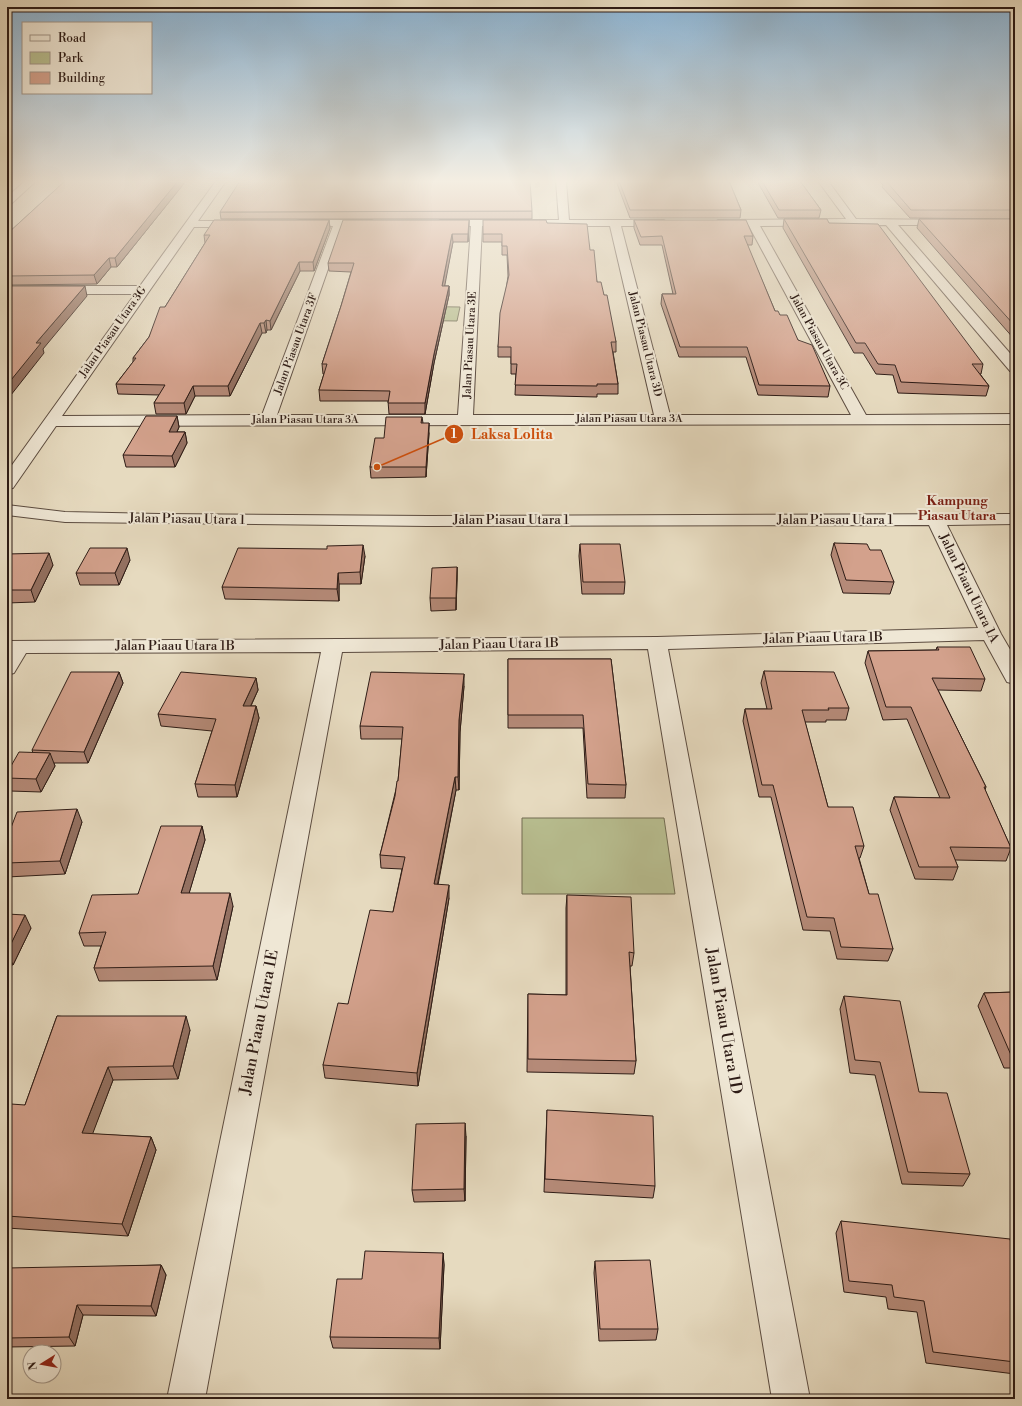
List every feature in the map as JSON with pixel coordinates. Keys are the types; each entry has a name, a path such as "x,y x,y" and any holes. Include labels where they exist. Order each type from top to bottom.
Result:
{"street":[{"name":"Jalan Piasau Utara 3G","path":"7,484 174,247"},
{"name":"Jalan Piasau Utara 3F","path":"268,420 330,247"},
{"name":"Jalan Piasau Utara 3E","path":"466,419 476,247"},
{"name":"Jalan Piasau Utara 3D","path":"621,247 663,419"},
{"name":"Jalan Piasau Utara 3C","path":"766,247 861,419"},
{"path":"910,247 1015,368"},
{"path":"7,290 143,290"},
{"name":"Jalan Piasau Utara 3A","path":"51,422 466,419 1015,419"},
{"name":"Jalan Piasau Utara 1","path":"7,510 65,517 159,520 1015,519"},
{"name":"Jalan Piaau Utara 1A","path":"935,519 991,634 1015,677"},
{"name":"Jalan Piaau Utara 1B","path":"13,647 657,643 991,634"},
{"name":"Jalan Piaau Utara 1D","path":"657,643 791,1399"},
{"name":"Jalan Piaau Utara 1E","path":"186,1399 333,646"},
{"path":"7,668 13,647"}],"green space":[{"path":"393,306 460,307 457,321 389,320"},
{"path":"522,818 664,818 675,894 522,894"}],"building":[{"path":"7,247 124,247 115,258 109,258 94,275 7,276"},
{"path":"203,247 319,247 313,262 299,262 270,321 266,320 264,323 260,323 228,386 193,386 184,403 154,403 165,385 116,384 136,358 133,358 149,337 160,307 165,307"},
{"path":"334,247 450,247 442,286 449,286 425,403 388,403 390,391 319,390 327,364 322,364 354,263 328,263"},
{"path":"507,247 590,247 590,250 594,250 597,282 601,282 604,295 607,295 616,342 611,342 618,384 597,384 597,386 515,385 517,364 511,364 511,347 498,347 500,313 509,275"},
{"path":"665,247 748,247 775,311 778,311 780,315 787,315 798,340 812,345 830,386 759,385 747,347 680,347 662,294 676,294"},
{"path":"800,247 895,247 983,364 972,364 989,386 901,382 895,365 878,364 865,343 856,343"},
{"path":"944,247 1015,247 1015,326"},
{"path":"7,286 85,286 36,343 41,343 7,385"},
{"path":"146,416 177,416 169,432 185,432 172,456 123,455"},
{"path":"386,417 422,417 421,423 429,423 426,467 370,467 375,438 384,438"},
{"path":"834,543 867,544 870,550 881,550 894,582 846,580"},
{"path":"580,544 620,544 625,582 583,582"},
{"path":"363,545 360,572 338,573 337,589 222,587 238,548 327,549 327,546"},
{"path":"90,548 127,548 115,573 76,573"},
{"path":"49,553 31,590 7,590 7,554"},
{"path":"457,567 456,598 430,598 432,568"},
{"path":"937,647 970,647 985,679 932,678 986,787 984,787 1011,848 950,847 958,867 919,867 894,797 950,798 911,707 886,707 868,651 939,650"},
{"path":"508,659 611,659 626,785 588,784 583,715 508,715"},
{"path":"764,671 834,672 849,708 802,710 828,807 853,807 864,846 855,846 869,894 878,894 893,949 841,947 834,918 807,917 773,785 762,785 745,709 772,709"},
{"path":"71,672 119,672 84,752 32,750"},
{"path":"181,672 256,678 243,706 256,706 235,785 195,784 216,719 158,714"},
{"path":"371,672 464,674 459,720 458,777 455,777 434,884 449,885 417,1073 323,1065 338,1003 348,1004 370,910 393,912 405,857 380,855 398,781 403,727 360,726"},
{"path":"19,752 50,753 36,779 7,778 7,773"},
{"path":"77,809 60,861 7,863 7,838 17,812"},
{"path":"161,826 202,826 181,893 230,893 213,966 94,968 106,932 79,933 92,895 138,894"},
{"path":"567,895 631,897 634,953 629,952 636,1061 528,1059 528,994 567,995"},
{"path":"7,914 25,915 7,952"},
{"path":"1015,992 1015,1055 1011,1055 984,993"},
{"path":"844,996 900,1001 919,1092 947,1093 970,1174 908,1172 880,1062 855,1060"},
{"path":"57,1016 186,1016 173,1066 108,1067 82,1133 151,1137 122,1224 7,1216 7,1114 11,1104 25,1105"},
{"path":"547,1110 653,1116 655,1186 545,1179"},
{"path":"465,1123 464,1189 412,1190 416,1124"},
{"path":"841,1221 1010,1239 1015,1260 1015,1362 933,1352 924,1301 894,1297 892,1285 849,1281"},
{"path":"365,1251 443,1253 439,1338 330,1337 337,1279 362,1279"},
{"path":"650,1260 658,1329 600,1329 595,1261"},
{"path":"161,1265 151,1306 77,1305 69,1337 7,1338 7,1268"},
{"path":"411,1397 499,1398 499,1399 410,1399"}],"place":[{"name":"Laksa Lolita","path":"377,467"}],"district":[{"name":"Kampung Piasau Utara","path":"957,508"}]}
